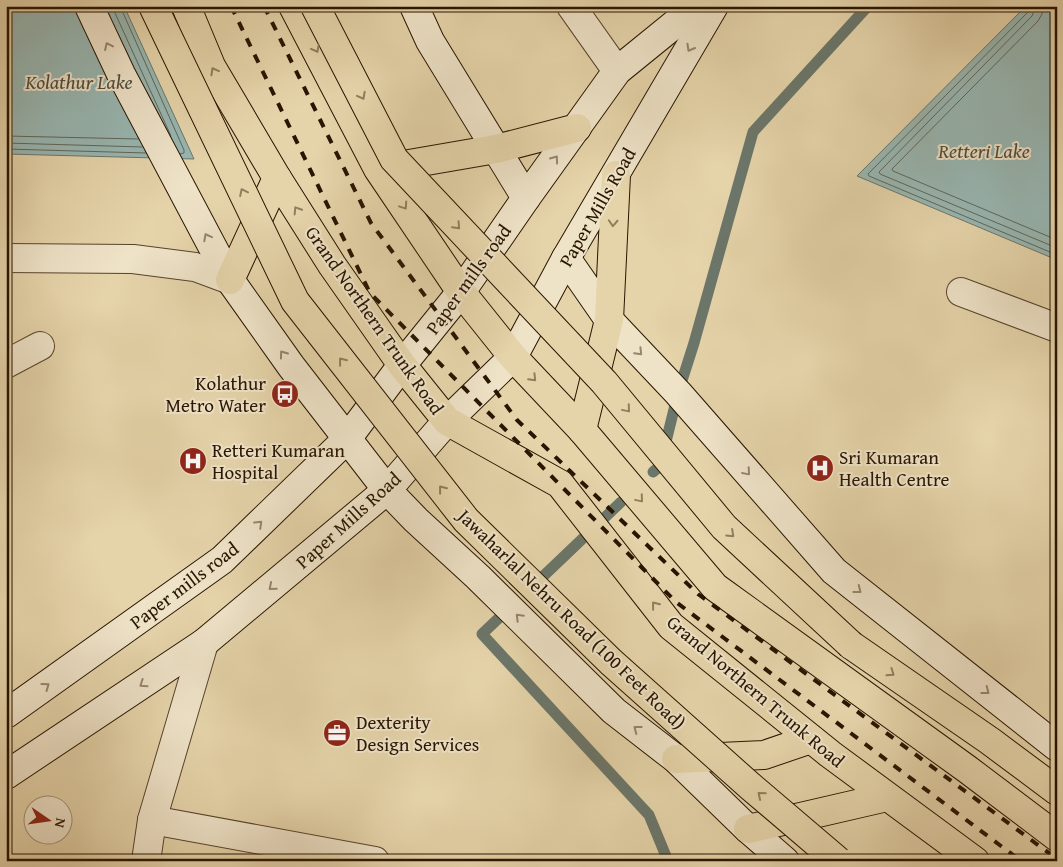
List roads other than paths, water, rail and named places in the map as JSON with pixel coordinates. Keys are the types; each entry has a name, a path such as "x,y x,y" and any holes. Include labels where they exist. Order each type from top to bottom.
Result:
{"main road":[{"name":"Jawaharlal Nehru Road (100 Feet Road)","path":"153,6 294,301 466,520 611,662 750,786 838,861"},
{"name":"Grand Northern Trunk Road","path":"186,6 211,66 277,178 332,265 402,365 447,421 560,484 671,626 810,739 975,861"},
{"path":"293,6 378,169 461,292 513,357 582,430 715,587 1057,837"},
{"path":"315,6 394,158 604,382 724,527 851,645 990,741 1057,791"},
{"path":"378,169 496,149 576,128"},
{"path":"582,430 608,320 616,175"},
{"path":"230,280 277,178"},
{"path":"676,759 764,755 810,739"},
{"path":"748,829 887,796"}],"street":[{"path":"89,6 121,74 230,280 291,366 387,490 614,711 676,759 748,829 785,861"},
{"path":"414,6 430,41 526,198"},
{"path":"571,6 617,71"},
{"name":"Paper mills road","path":"6,714 222,560 347,439 402,365 461,292 617,71 697,6"},
{"name":"Paper Mills Road","path":"6,775 204,643 387,490 447,421 513,357 566,258 714,6"},
{"path":"6,258 133,258 195,267 230,280"},
{"path":"566,258 608,320 678,393 834,571 1057,747"},
{"path":"961,292 1057,328"},
{"path":"6,364 40,346"},
{"path":"146,861 152,820 204,643"},
{"path":"152,820 375,861"}],"water":[{"name":"Kolathur Lake","path":"6,6 124,6 194,159 6,154"},
{"name":"Retteri Lake","path":"1026,6 1057,6 1057,260 857,176"}],"waterway":[{"path":"653,472 660,466 678,393 694,343 753,132 868,6"},
{"path":"534,585 621,502"},
{"path":"502,615 482,634 649,815 668,861"}],"railway":[{"path":"231,6 370,293 676,602 1021,861"},
{"path":"264,6 371,223 517,420 698,594 1057,859"}],"place":[{"name":"Kolathur Metro Water","path":"285,394"},
{"name":"Retteri Kumaran Hospital","path":"193,461"},
{"name":"Sri Kumaran Health Centre","path":"820,468"},
{"name":"Dexterity Design Services","path":"337,733"}]}
